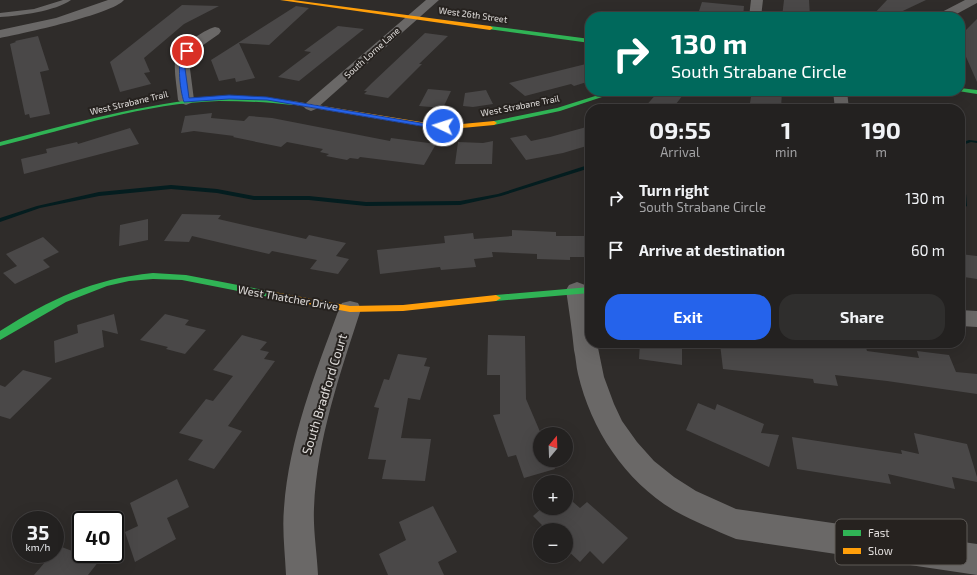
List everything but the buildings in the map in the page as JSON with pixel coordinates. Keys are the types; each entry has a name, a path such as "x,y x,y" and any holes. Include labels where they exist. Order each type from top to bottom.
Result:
{"street":[{"path":"0,34 64,20 94,11 118,0"},
{"name":"West 26th Street","path":"282,0 585,40"},
{"name":"South Lorne Lane","path":"311,106 433,0"},
{"path":"756,12 757,0"},
{"path":"951,12 974,0"},
{"path":"186,100 182,61 184,55 195,44 215,31"},
{"path":"965,91 977,92"},
{"name":"West Strabane Trail","path":"0,144 186,100 250,97 421,124 462,126 488,124 542,114 601,96"},
{"name":"West Thatcher Drive","path":"0,336 54,302 83,289 107,282 143,276 179,277 350,309 403,308 584,290"},
{"path":"584,290 585,304"},
{"name":"South Bradford Court","path":"302,575 299,510 303,466 321,396 350,309"},
{"path":"965,318 977,319"},
{"path":"588,348 590,375 599,403 614,433 631,458 664,488 679,498 712,515 736,524 835,539"},
{"path":"967,559 977,560"}],"lane":[{"path":"0,15 20,14 47,8 68,0"}],"waterway":[{"path":"965,143 971,141 977,142"},
{"path":"0,220 39,207 99,194 171,187 217,191 254,198 309,198 366,204 460,203 499,195 585,168"}],"traffic: fast":[{"path":"490,28 585,40"},
{"path":"965,91 977,92"},
{"path":"494,123 558,110 601,96"},
{"path":"0,144 144,108 218,99 255,99 292,103"},
{"path":"0,336 63,299 84,290 129,278 153,276 182,277 274,295"},
{"path":"496,298 585,290"}],"traffic: slow":[{"path":"282,0 490,28"},
{"path":"292,103 421,124 462,126 494,123"},
{"path":"274,295 350,309 403,308 496,298"}],"route":[{"path":"187,51 182,61 182,73 186,100 229,97 267,98 421,124 443,126"}]}
